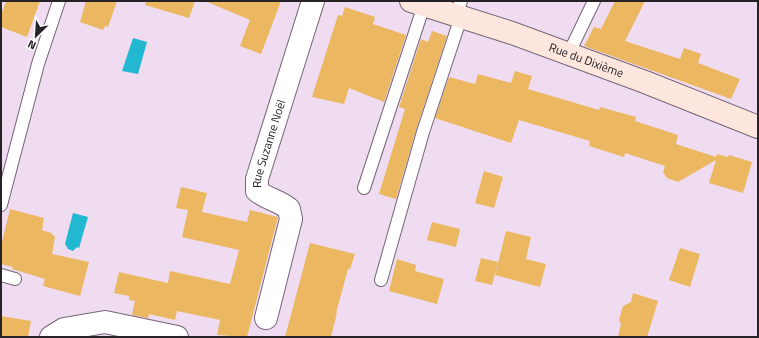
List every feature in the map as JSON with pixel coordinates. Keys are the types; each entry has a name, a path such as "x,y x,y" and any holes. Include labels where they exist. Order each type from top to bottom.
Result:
{"street":[{"name":"Rue Suzanne Noël","path":"266,318 291,219 289,209 283,204 266,198 257,191 257,179 313,1"},
{"name":"Rue du Dixième","path":"417,3 460,11 568,55 645,82 758,127"},
{"path":"51,337 64,329 104,322 177,337"}],"lane":[{"path":"1,205 38,64 59,1"},
{"path":"568,55 594,1"},
{"path":"364,188 417,3"},
{"path":"381,280 423,132 460,11"},
{"path":"1,275 15,279"}],"water":[{"path":"133,38 147,42 138,74 122,71"},
{"path":"73,213 88,217 79,248 77,247 73,251 68,249 65,244"}],"building":[{"path":"6,1 40,1 27,37 1,27 1,15"},
{"path":"86,1 117,1 108,27 105,26 103,30 80,22"},
{"path":"146,1 195,1 189,18 145,5"},
{"path":"205,1 281,1 261,54 240,46 250,20"},
{"path":"615,1 645,1 625,41 680,59 684,48 701,54 698,63 740,79 731,99 584,46 594,27 601,29"},
{"path":"345,7 375,17 373,24 406,35 384,102 349,88 344,104 312,97 338,15 342,16"},
{"path":"432,31 447,36 416,130 396,199 379,194 405,109 399,107 421,39 428,42"},
{"path":"515,71 532,76 528,89 599,110 600,107 636,117 635,121 678,135 676,144 716,157 717,154 728,157 729,155 752,162 743,193 709,183 716,160 678,182 667,178 663,172 665,166 625,153 624,157 589,146 590,141 519,120 511,143 435,118 449,77 475,84 478,74 511,83"},
{"path":"484,171 503,177 494,208 475,203"},
{"path":"181,187 207,193 202,212 247,222 250,210 278,217 247,337 217,335 220,320 177,311 175,320 149,314 148,318 132,315 135,301 129,300 129,296 114,293 119,272 168,283 170,271 230,284 239,250 182,237 188,210 176,208"},
{"path":"10,209 44,218 42,230 51,233 55,237 52,254 89,262 80,296 43,286 45,279 1,264 1,246"},
{"path":"432,222 460,229 456,247 427,240"},
{"path":"506,231 531,237 526,259 546,264 540,287 495,275"},
{"path":"310,243 355,254 350,269 348,269 331,337 285,337"},
{"path":"680,248 700,254 690,287 669,280"},
{"path":"481,258 498,262 492,285 475,281"},
{"path":"397,259 416,265 415,271 444,279 437,304 389,291"},
{"path":"633,293 658,301 647,337 618,337 621,324 619,320 623,306 631,302"},
{"path":"1,316 31,321 28,337 1,337"}]}
